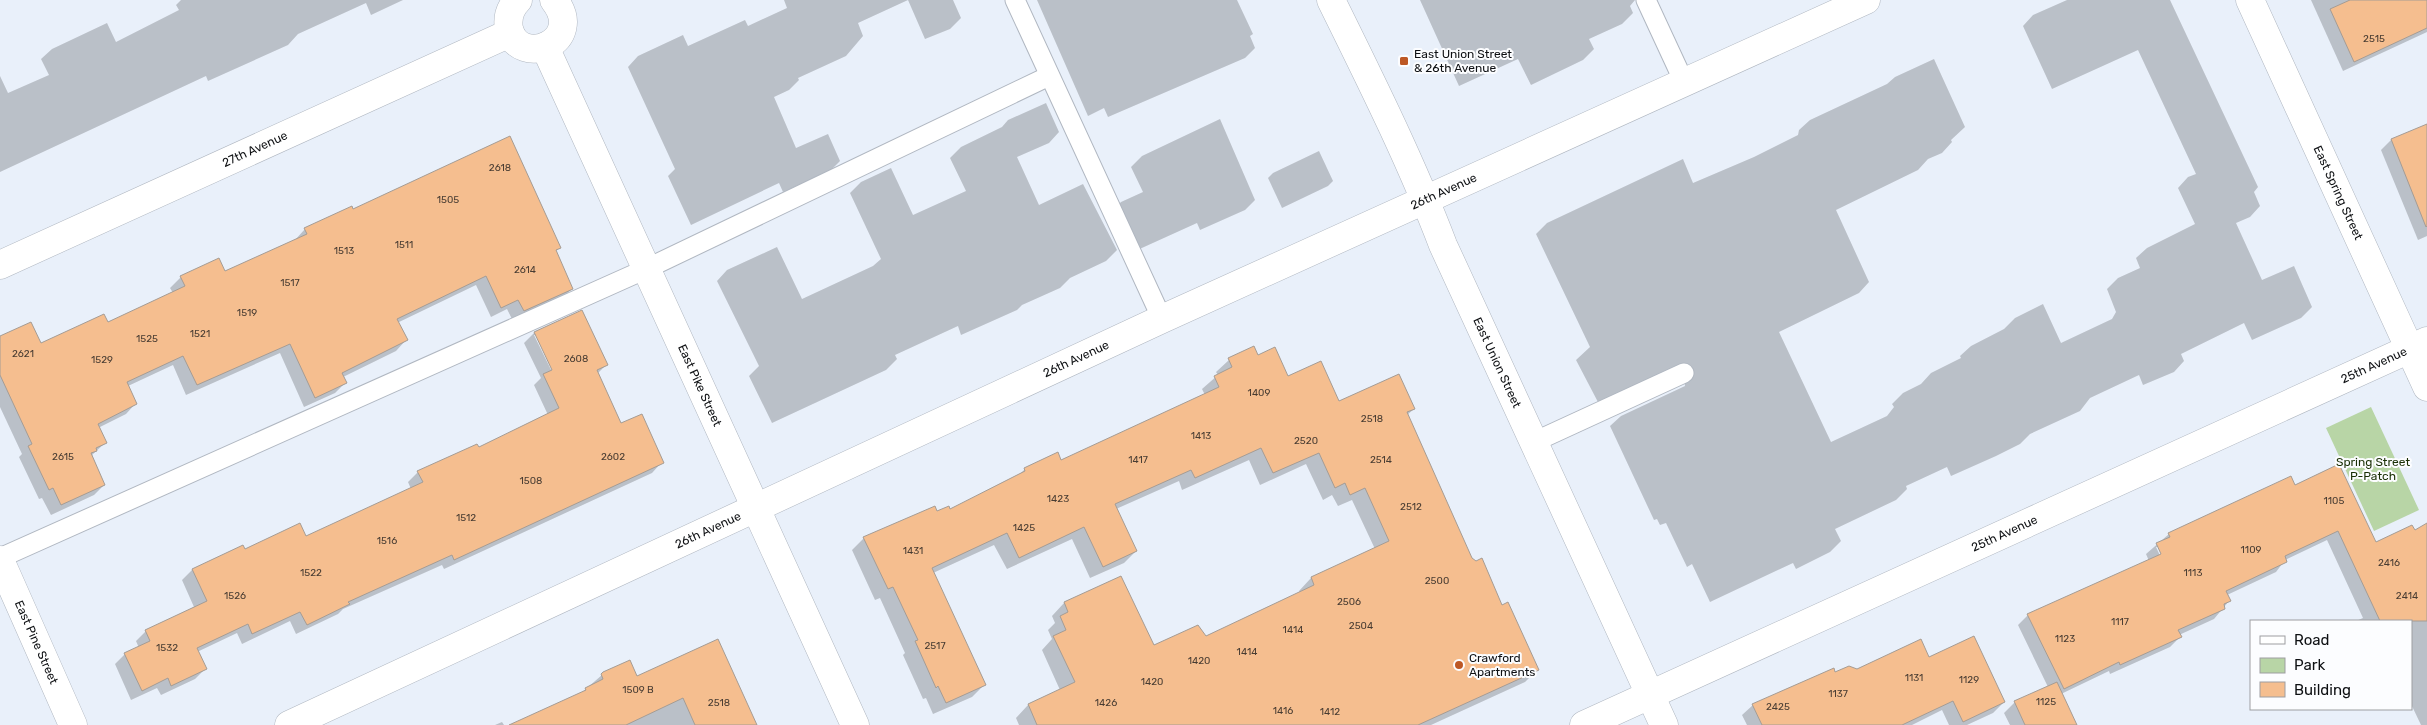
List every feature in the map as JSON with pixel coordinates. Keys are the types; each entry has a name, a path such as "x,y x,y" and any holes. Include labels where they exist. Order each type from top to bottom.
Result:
{"street":[{"path":"518,0 509,14 510,33 524,46 532,49 545,48 556,40 564,24 565,3"},
{"name":"East Union Street","path":"1331,0 1371,78 1444,245 1664,725"},
{"name":"26th Avenue","path":"289,725 1162,319 1866,0"},
{"name":"East Spring Street","path":"2250,0 2418,345 2427,387"},
{"name":"27th Avenue","path":"0,266 510,33"},
{"name":"East Pike Street","path":"545,48 855,725"},
{"name":"25th Avenue","path":"1584,725 2418,345"},
{"name":"East Pine Street","path":"0,559 73,725"}],"lane":[{"path":"1015,0 1162,319"},
{"path":"1646,0 1684,82"},
{"path":"0,559 646,269 1049,76"},
{"path":"1534,442 1684,373"}],"green space":[{"name":"Spring Street P-Patch","path":"2371,407 2419,510 2374,531 2326,428"}],"building":[{"path":"2350,0 2427,0 2427,28 2354,62 2330,9"},
{"path":"2427,124 2427,226 2426,227 2391,139"},
{"path":"510,136 561,248 556,250 573,289 524,311 518,300 501,308 486,276 397,319 408,340 342,373 347,383 315,398 290,344 197,385 183,356 127,382 137,404 98,424 107,443 96,448 97,451 91,453 105,485 61,505 53,488 49,490 28,446 32,444 0,375 0,336 31,322 41,343 104,314 108,322 185,286 180,276 219,258 225,271 307,234 304,228 352,206 353,209"},
{"path":"582,310 608,365 597,370 621,423 642,414 664,463 454,560 452,555 348,602 350,604 307,625 300,612 252,634 248,624 197,648 207,669 171,686 168,678 142,691 124,653 150,641 145,630 207,601 192,569 243,545 245,549 300,523 306,536 423,482 417,471 477,444 479,447 559,408 543,374 552,370 534,332"},
{"path":"1254,346 1258,355 1275,347 1288,376 1321,361 1339,401 1399,374 1415,409 1407,412 1472,558 1476,561 1482,558 1502,605 1508,602 1539,670 1418,725 1037,725 1028,704 1075,682 1053,636 1066,630 1060,616 1068,612 1064,602 1121,576 1154,645 1198,625 1206,636 1314,585 1311,577 1389,541 1365,488 1350,495 1345,483 1335,488 1319,453 1273,473 1261,448 1195,478 1191,470 1115,504 1137,551 1103,567 1084,527 1019,558 1007,533 932,568 986,685 946,703 938,686 936,688 915,641 918,640 893,587 888,589 863,537 935,506 937,511 949,506 950,509 1025,471 1024,468 1058,452 1061,460 1219,387 1214,376 1232,367 1228,358"},
{"path":"2339,464 2376,542 2412,525 2415,530 2427,523 2427,621 2380,620 2338,531 2285,556 2287,562 2226,591 2231,601 2224,604 2225,609 2178,630 2182,637 2120,665 2119,662 2064,689 2027,614 2161,554 2156,543 2170,537 2168,533 2291,476 2295,485"},
{"path":"1974,636 2005,702 1963,722 1953,701 1902,725 1762,725 1752,704 1834,668 1835,672 1849,666 1857,669 1921,639 1929,657"},
{"path":"718,639 757,725 695,725 683,698 626,725 509,725 586,690 585,688 603,679 601,674 603,672 630,660 637,676"},
{"path":"2057,682 2077,725 2025,725 2014,701"}],"place":[{"name":"East Union Street & 26th Avenue","path":"1404,61"},
{"name":"Crawford Apartments","path":"1459,665"}]}
